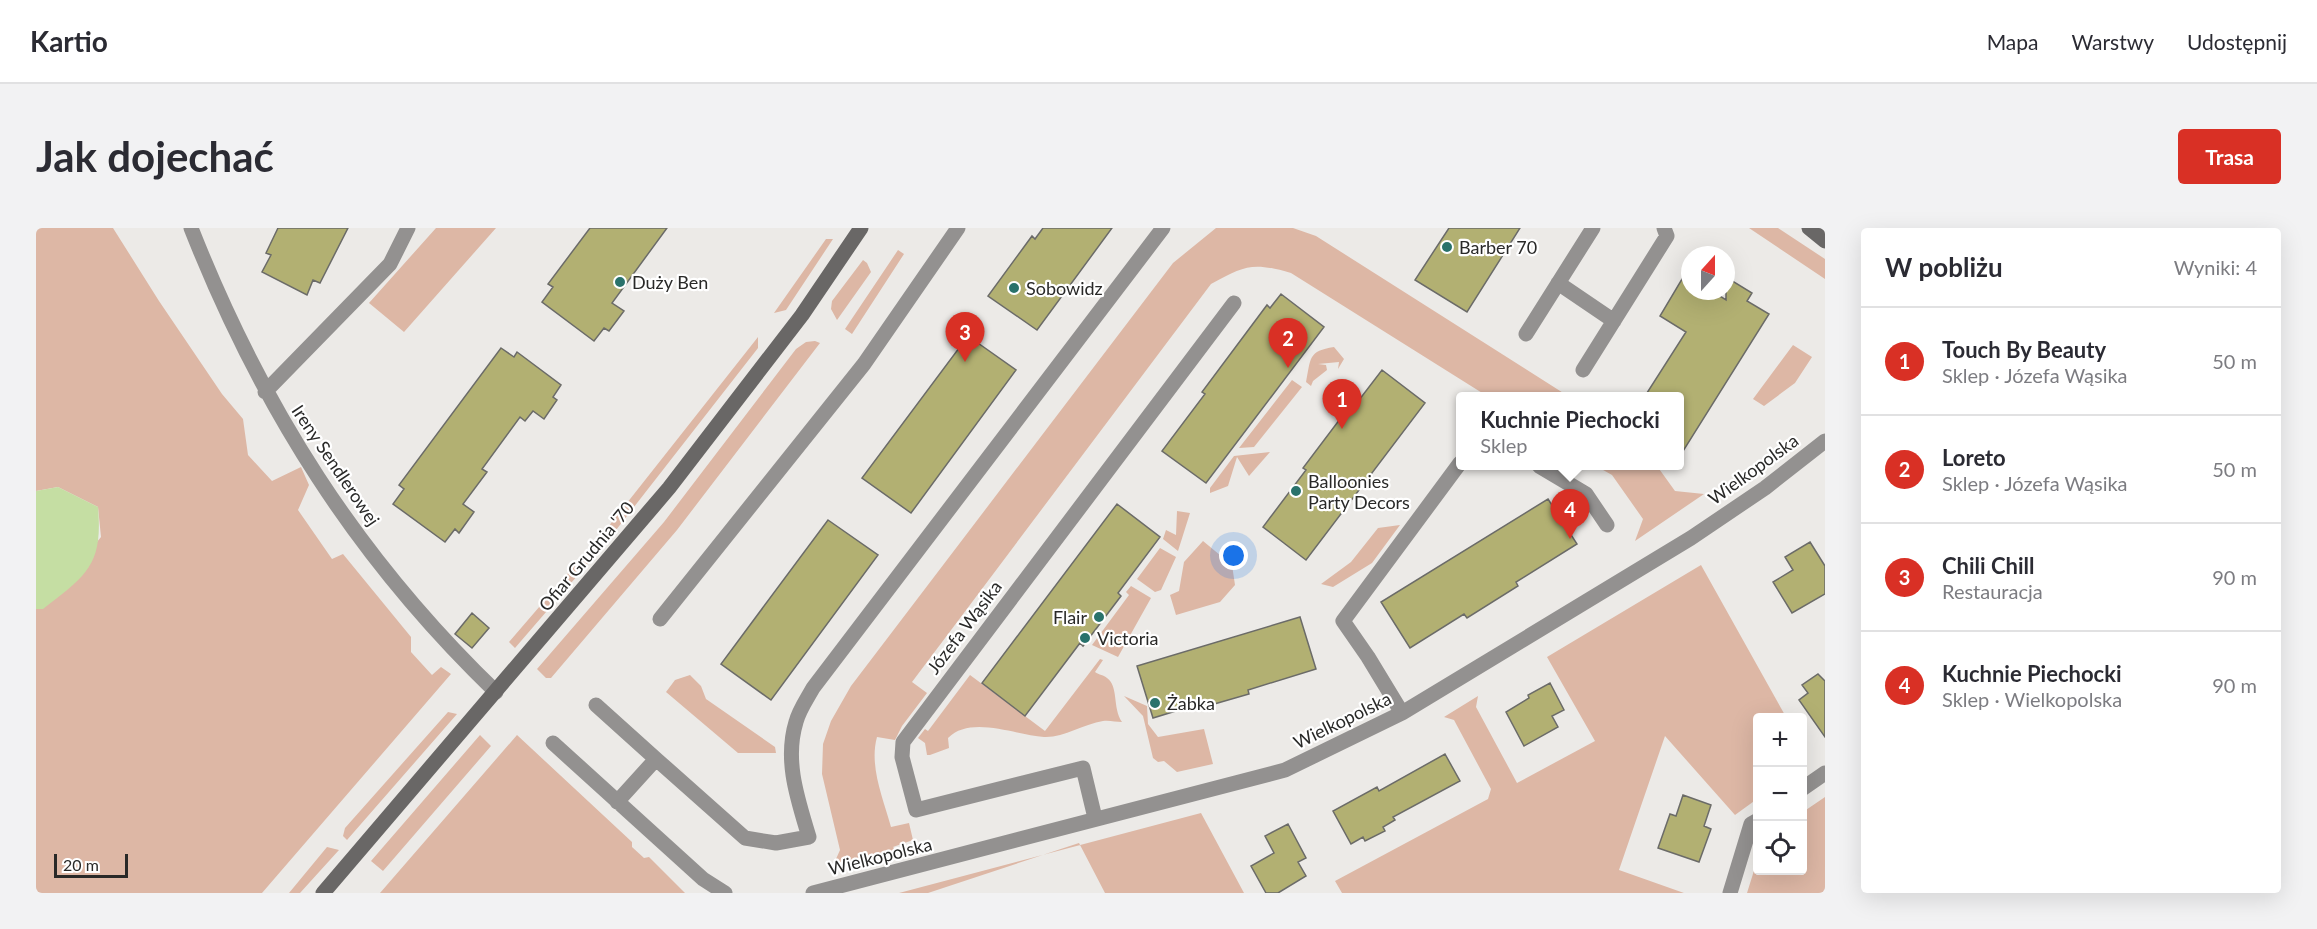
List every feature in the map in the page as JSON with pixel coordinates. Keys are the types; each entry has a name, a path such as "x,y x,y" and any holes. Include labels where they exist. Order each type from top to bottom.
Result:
{"street":[{"name":"Ireny Sendlerowej","path":"191,228 227,315 294,442 344,517 420,612 496,692"},
{"path":"266,392 390,264 408,228"},
{"name":"Ofiar Grudnia '70","path":"322,893 669,488 785,338 861,228"},
{"path":"660,619 864,364 958,228"},
{"path":"596,705 745,838 776,843 809,837 795,790 790,748 796,720 813,688 1163,228"},
{"path":"1526,334 1593,228"},
{"path":"1583,370 1667,236 1664,228"},
{"path":"1809,228 1825,241"},
{"path":"1558,283 1614,321"},
{"name":"Józefa Wąsika","path":"1095,818 1083,768 916,810 902,757 903,742 1234,303"},
{"name":"Wielkopolska","path":"813,893 874,879 1095,818 1285,770 1402,713 1691,538 1765,488 1825,441"},
{"path":"1402,713 1368,657 1342,621 1456,470"},
{"path":"1547,470 1586,494 1607,525"},
{"path":"553,743 703,879 725,893"},
{"path":"617,802 656,759"},
{"path":"1807,786 1825,773"},
{"path":"1730,893 1751,824 1756,821"}],"shaded area":[{"path":"36,228 113,228 222,394 243,419 248,455 272,481 301,467 309,485 298,510 332,559 343,554 411,637 411,652 432,675 441,667 451,674 262,893 36,893 36,609 43,608 101,537 98,507 58,487 36,491"},
{"path":"436,228 496,228 404,332 369,303"},
{"path":"1216,228 1293,228 1316,236 1562,392 1481,392 1291,273 1267,267 1249,267 1211,284 912,682 927,693 902,726 895,740 877,737 876,771 891,827 909,823 913,840 893,847 897,851 854,859 851,864 832,868 840,850 822,774 823,744 831,721 851,686 1173,263"},
{"path":"1749,228 1778,228 1825,259 1825,279"},
{"path":"826,239 833,239 786,310 774,313"},
{"path":"898,250 904,254 852,334 845,329"},
{"path":"863,260 871,272 837,320 831,309 832,301"},
{"path":"758,337 758,348 609,539 515,648 509,642 608,527"},
{"path":"806,342 820,343 677,530 551,678 546,678 537,669 664,522 796,349"},
{"path":"1793,345 1812,357 1795,383 1764,406 1753,399"},
{"path":"1334,347 1344,359 1338,369 1339,362 1318,364 1326,365 1327,370 1313,381 1311,386 1306,382 1312,357 1319,351"},
{"path":"1292,380 1302,387 1254,447 1239,448"},
{"path":"1270,452 1249,476 1237,457 1228,486 1210,493 1210,488 1234,456"},
{"path":"1603,470 1660,470 1675,491 1704,494 1635,541 1643,519 1612,475"},
{"path":"58,487 98,507 98,543 89,567 81,577 43,609 36,609 36,491"},
{"path":"1177,511 1190,513 1178,551 1163,539 1166,530 1176,535"},
{"path":"1400,525 1372,563 1333,587 1321,584 1351,562 1378,528"},
{"path":"1203,541 1232,565 1235,585 1220,602 1176,615 1170,595 1179,591 1184,562"},
{"path":"1160,548 1176,557 1161,590 1155,592 1137,579"},
{"path":"1701,565 1784,713 1753,713 1753,802 1735,815 1665,736 1619,870 1684,893 1342,893 1335,881 1488,799 1491,789 1454,720 1444,717 1478,696 1476,707 1517,783 1595,741 1547,657"},
{"path":"1131,586 1151,598 1118,657 1092,645 1129,595 1126,592"},
{"path":"1100,659 1103,660 1095,672 1111,682 1122,722 1103,721 1051,737 1032,736 994,728 969,728 958,731 948,738 949,748 930,755 927,755 925,743 918,738 925,729 928,731 970,675 1045,731"},
{"path":"690,675 701,686 706,699 775,747 776,753 738,753 666,692 675,680"},
{"path":"1124,696 1147,706 1148,724 1158,737 1204,729 1213,764 1177,772 1164,761 1158,762 1153,758 1143,716"},
{"path":"448,712 457,714 347,840 343,836 345,828"},
{"path":"480,735 491,746 383,871 371,861"},
{"path":"517,735 632,842 632,847 644,858 649,857 685,893 380,893"},
{"path":"1825,797 1825,893 1747,893 1753,874 1807,875 1807,809"},
{"path":"1201,813 1244,893 1105,893 1080,845"},
{"path":"1079,843 1080,845 1044,855"},
{"path":"327,847 339,850 300,893 289,893"},
{"path":"1044,855 928,893 899,893"}],"building":[{"path":"278,228 348,228 320,283 313,280 307,295 262,272 271,255 266,253"},
{"path":"590,228 667,228 612,303 624,311 609,331 604,328 594,341 542,302 553,287 548,284"},
{"path":"1043,228 1112,228 1037,330 988,296 1032,236 1035,239"},
{"path":"1449,228 1520,228 1467,312 1415,280"},
{"path":"1681,281 1681,300 1735,300 1735,283 1752,293 1747,301 1769,314 1684,450 1684,392 1648,392 1686,332 1660,316"},
{"path":"1281,294 1324,327 1206,483 1162,451 1205,394 1202,392 1267,305 1270,308"},
{"path":"968,336 1016,370 911,513 862,478"},
{"path":"501,348 514,357 517,352 561,385 553,397 557,400 544,419 533,411 525,421 520,417 482,469 487,472 463,504 474,512 459,533 455,529 445,542 393,504 404,489 399,485"},
{"path":"1382,370 1425,403 1306,560 1263,527 1306,470 1303,468 1340,419 1343,421"},
{"path":"1548,499 1577,544 1516,582 1518,586 1467,618 1464,614 1410,648 1381,602"},
{"path":"1117,504 1160,537 1118,593 1121,596 1083,646 1080,643 1025,716 982,683"},
{"path":"828,520 878,555 771,700 721,664"},
{"path":"1810,542 1825,566 1825,594 1792,613 1773,582 1793,570 1785,557"},
{"path":"472,613 489,628 472,648 455,634"},
{"path":"1300,617 1316,669 1248,690 1249,694 1190,711 1189,707 1153,718 1137,666"},
{"path":"1818,674 1825,681 1825,737 1799,700 1808,693 1802,685"},
{"path":"1550,683 1564,710 1552,716 1558,727 1524,746 1506,712 1529,698 1528,695"},
{"path":"1445,754 1460,781 1393,817 1395,820 1383,827 1385,831 1365,841 1363,837 1351,844 1333,811 1377,787 1379,791"},
{"path":"1683,795 1711,805 1704,826 1711,829 1699,862 1658,848 1670,814 1676,816"},
{"path":"1288,824 1306,858 1298,862 1306,876 1278,893 1266,893 1251,866 1274,853 1265,836"}],"place":[{"name":"Barber 70","path":"1447,247"},
{"name":"Duży Ben","path":"620,282"},
{"name":"Sobowidz","path":"1014,288"},
{"name":"Chili Chill","path":"965,362"},
{"name":"Loreto","path":"1288,368"},
{"name":"Touch By Beauty","path":"1342,429"},
{"name":"Balloonies Party Decors","path":"1296,491"},
{"name":"Kuchnie Piechocki","path":"1570,539"},
{"name":"Flair","path":"1099,617"},
{"name":"Victoria","path":"1085,638"},
{"name":"Żabka","path":"1155,703"}]}
